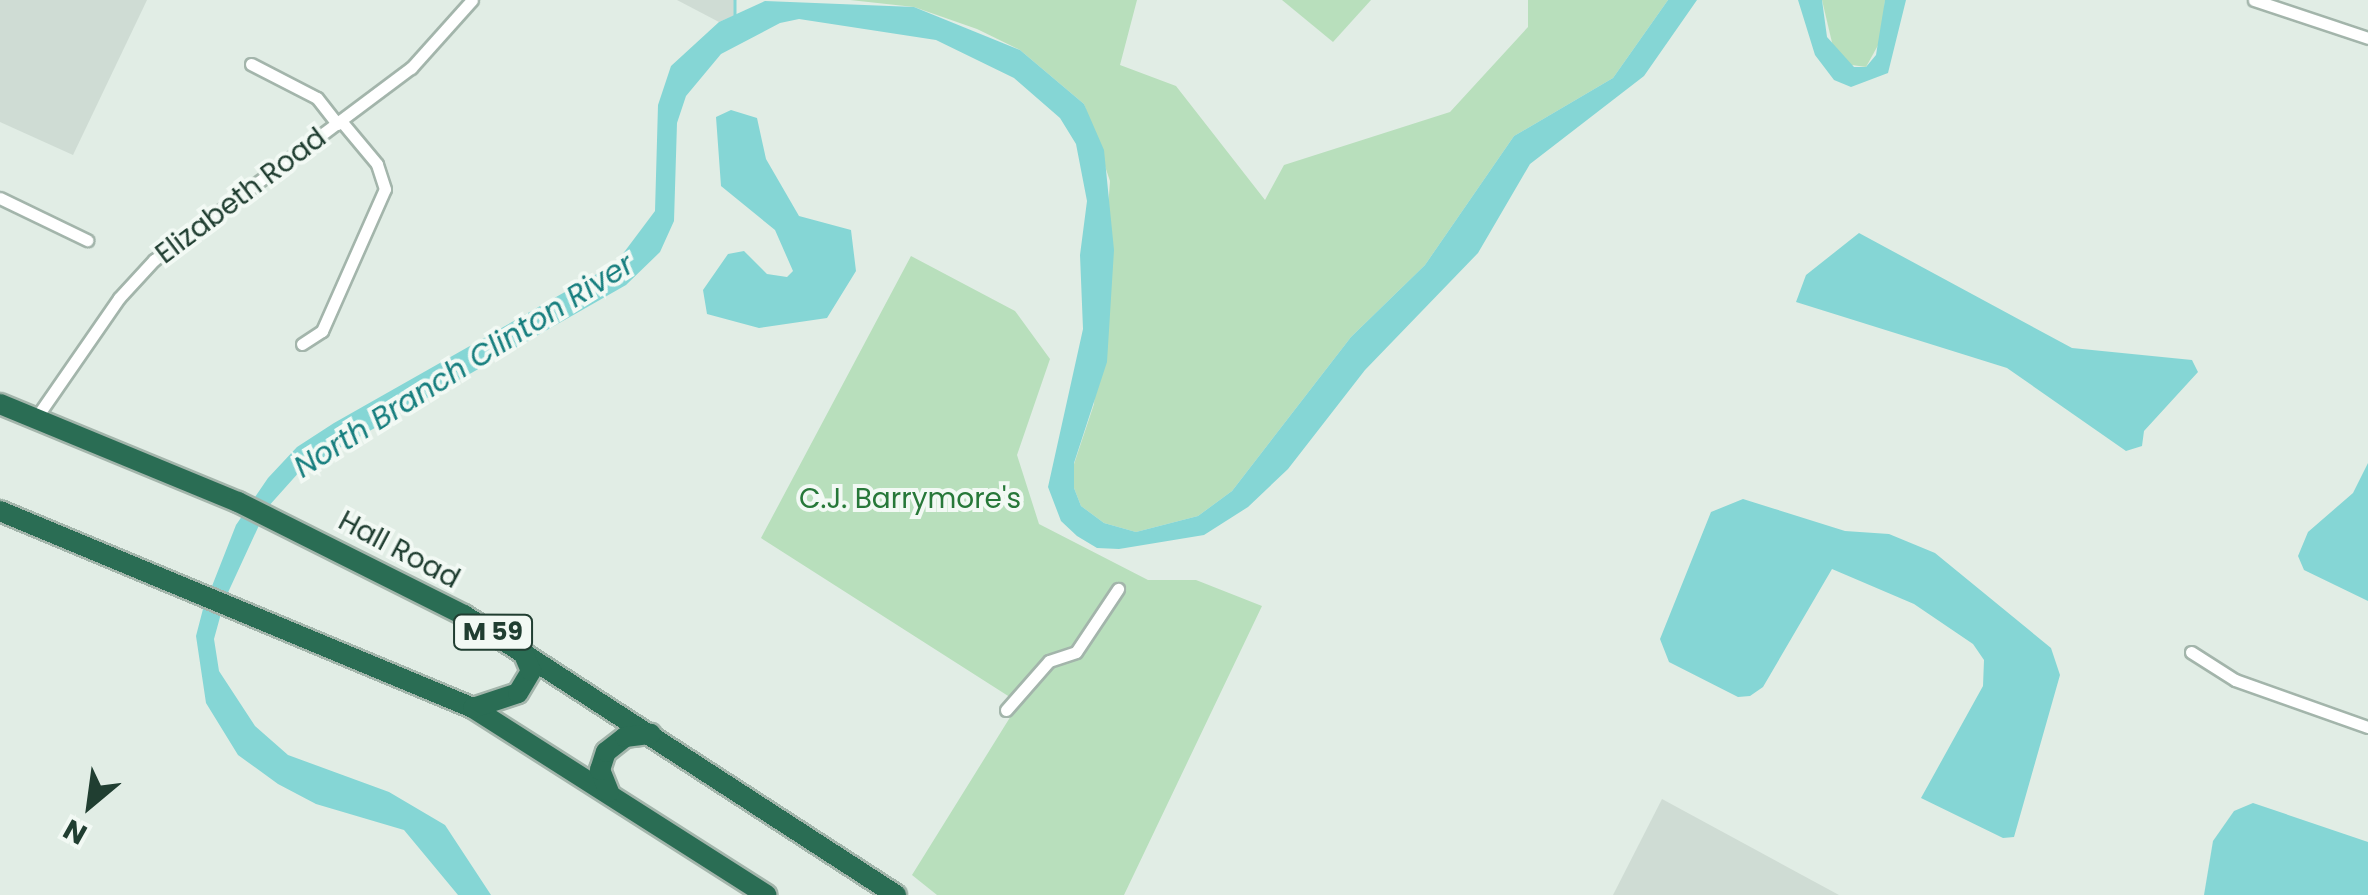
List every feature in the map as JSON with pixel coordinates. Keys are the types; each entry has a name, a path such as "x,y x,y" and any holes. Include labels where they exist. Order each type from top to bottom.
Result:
{"highway":[{"name":"Hall Road","path":"0,404 327,542 518,646 896,895"},
{"path":"0,511 473,708 766,895"},
{"path":"473,708 507,700 526,683 530,662 518,646"},
{"path":"608,792 600,770 606,752 625,737 652,734"}],"street":[{"name":"Elizabeth Road","path":"36,418 119,298 154,260 432,49 472,0"},
{"path":"2254,0 2368,38"},
{"path":"251,64 317,98 377,164 385,189 322,331 302,344"},
{"path":"0,198 86,240"},
{"path":"1006,710 1049,661 1080,647 1118,589"},
{"path":"2191,652 2236,680 2368,728"}],"shaded area":[{"path":"0,0 147,0 73,155 0,122"},
{"path":"677,0 735,0 735,15 719,22"},
{"path":"1662,799 1839,895 1613,895"}],"green space":[{"path":"850,0 1137,0 1120,65 1176,86 1265,200 1284,165 1450,112 1528,27 1528,0 1668,0 1613,78 1514,136 1425,265 1351,337 1232,491 1198,516 1136,532 1104,523 1081,506 1074,488 1074,464 1094,404 1110,181 1084,104 1020,50 977,29 914,7"},
{"path":"1282,0 1371,0 1333,42"},
{"path":"1822,0 1885,0 1882,38 1866,67 1845,64 1834,51"},
{"name":"C.J. Barrymore's","path":"911,256 1015,311 1050,359 1017,455 1039,524 1148,580 1196,580 1262,606 1124,895 937,895 912,875 1019,703 761,538"}],"water":[{"name":"North Branch Clinton River","path":"1668,0 1697,0 1644,76 1530,164 1478,253 1365,370 1288,469 1248,507 1204,535 1119,549 1097,548 1077,536 1061,521 1048,487 1083,329 1080,255 1087,201 1076,144 1060,118 1014,78 936,40 799,19 780,23 721,54 686,96 677,123 674,221 660,252 626,285 301,470 267,508 225,599 214,639 219,671 255,726 288,755 389,792 445,825 491,895 458,895 404,830 316,804 278,784 238,755 206,703 196,636 203,609 236,525 268,478 297,447 334,423 616,263 655,211 658,105 671,66 719,22 765,1 914,7 1020,50 1084,104 1104,150 1114,250 1107,362 1074,463 1074,488 1081,506 1104,523 1136,532 1198,516 1232,491 1351,337 1425,265 1514,136 1613,78"},
{"path":"1798,0 1822,0 1827,37 1854,67 1866,67 1876,55 1885,0 1906,0 1888,73 1851,87 1834,80 1815,55"},
{"path":"731,110 757,118 766,159 799,216 851,230 856,271 827,318 759,328 707,314 703,290 728,254 744,251 767,274 787,277 793,271 775,230 721,186 716,117"},
{"path":"1859,233 2072,348 2192,360 2198,372 2144,431 2142,446 2126,451 2007,368 1796,302 1806,275"},
{"path":"2368,463 2368,601 2304,570 2298,556 2308,532 2353,493"},
{"path":"1743,499 1845,531 1889,534 1935,553 2051,648 2060,675 2014,837 2003,838 1921,798 1983,686 1984,660 1973,644 1914,604 1832,569 1763,687 1750,696 1738,697 1669,662 1660,639 1711,512"},
{"path":"2253,803 2368,842 2368,895 2204,895 2213,841 2234,811"}],"waterway":[{"path":"735,0 735,18"}]}
